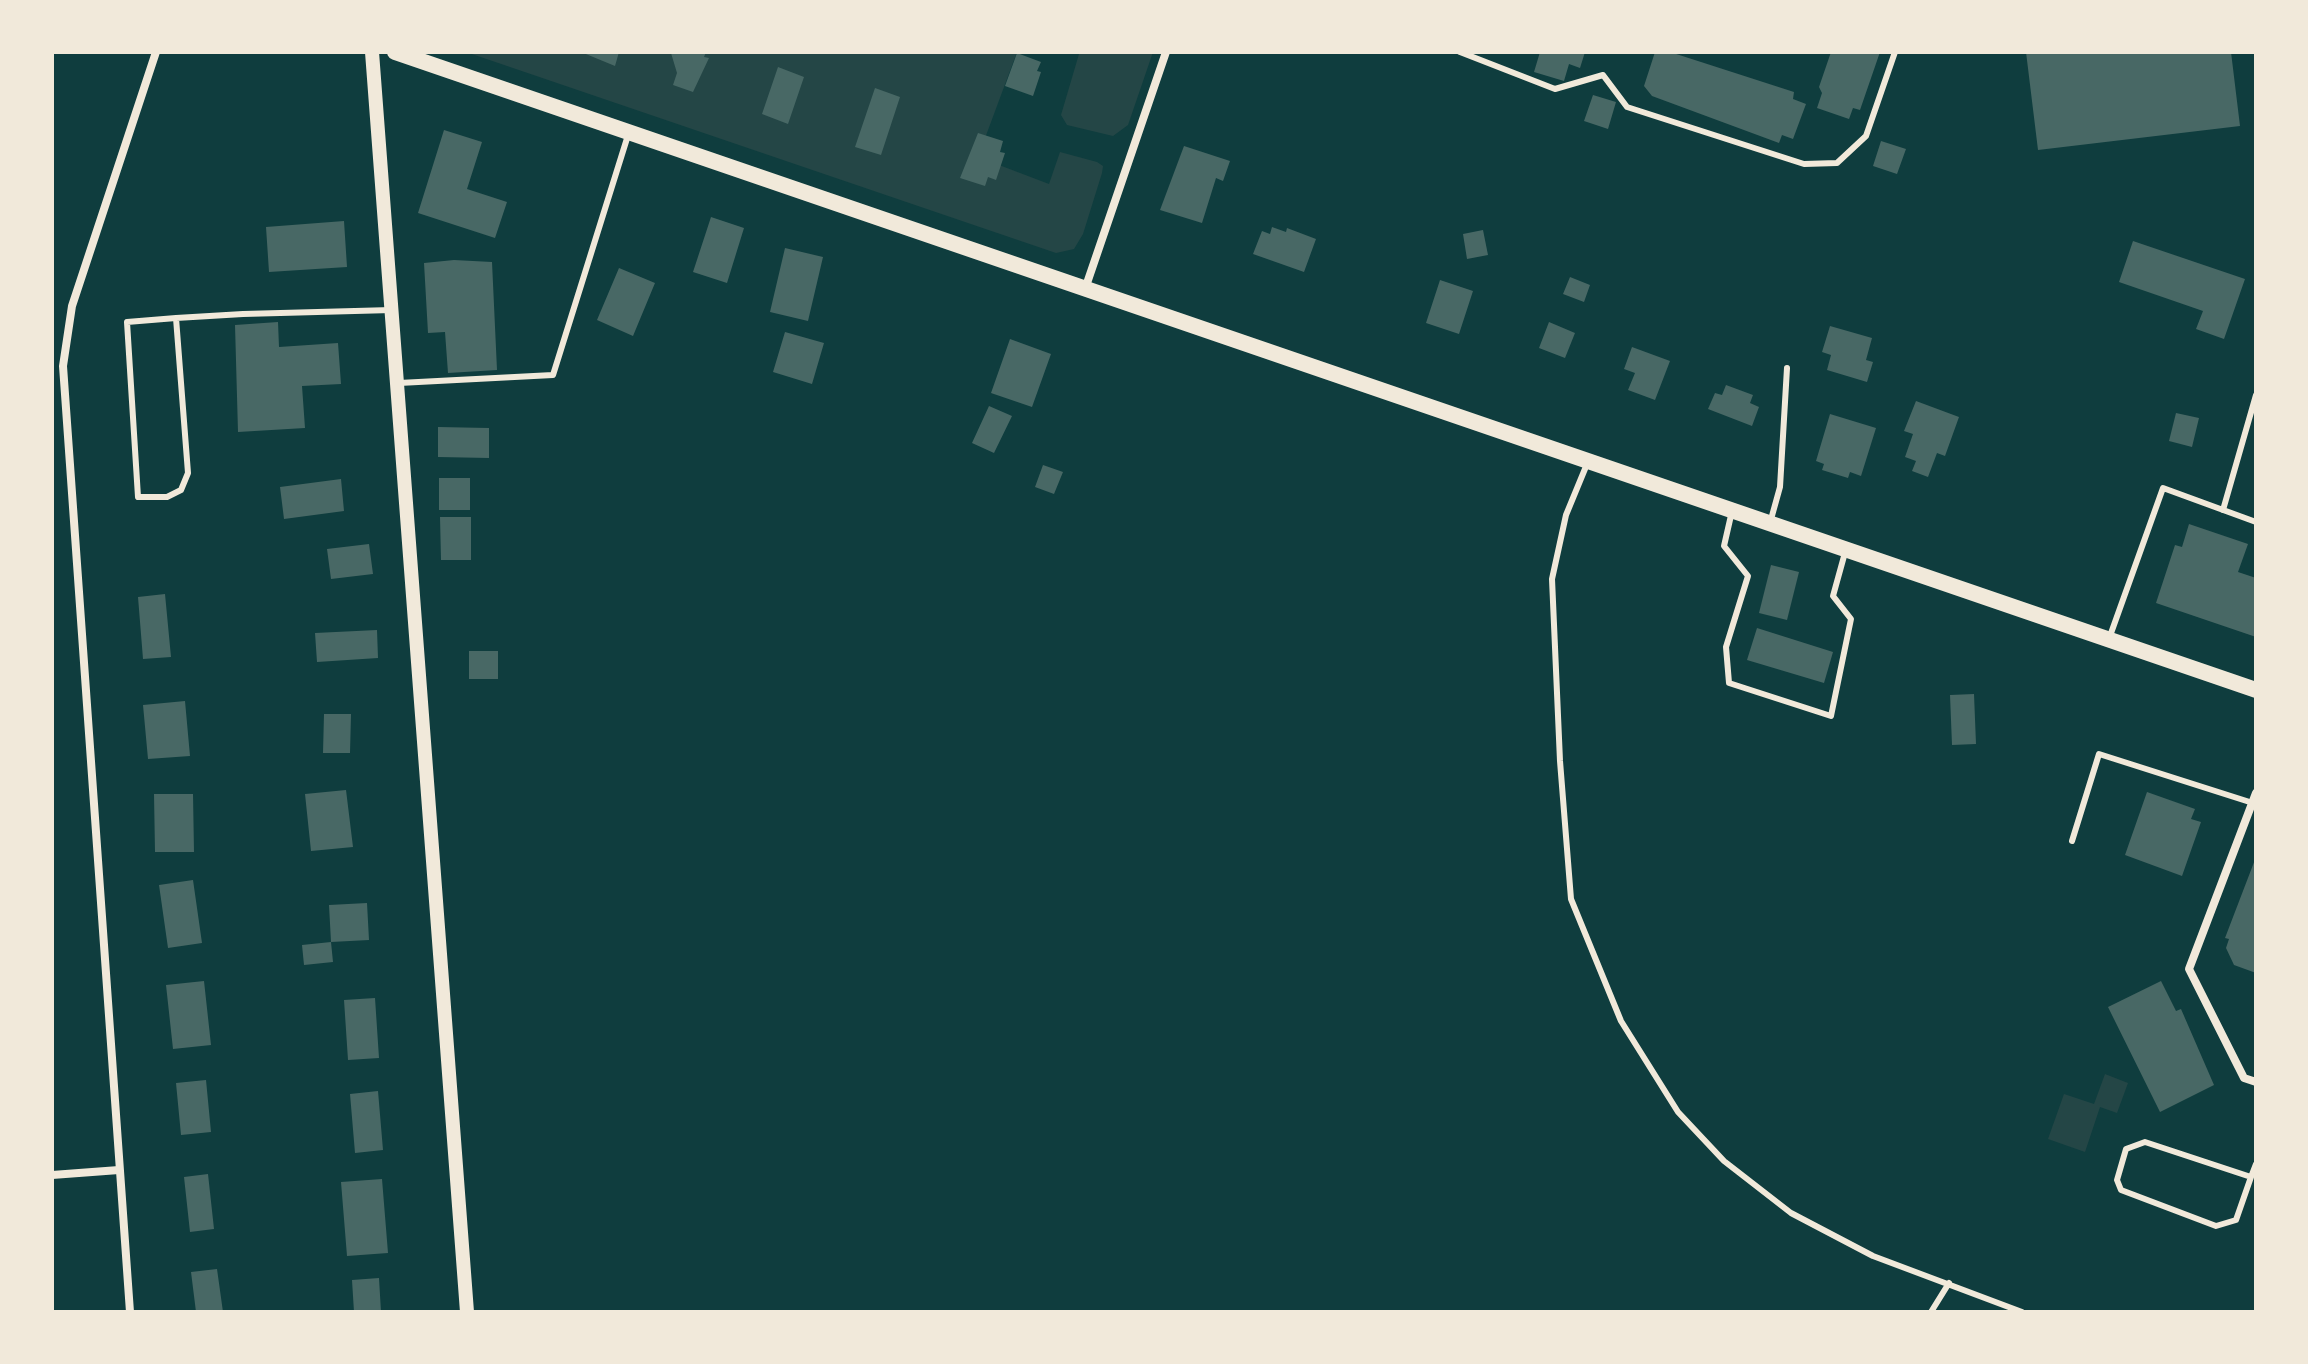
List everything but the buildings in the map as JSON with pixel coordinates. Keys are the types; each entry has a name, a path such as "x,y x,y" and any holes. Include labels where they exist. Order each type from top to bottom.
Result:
{"main road":[{"path":"395,52 2256,690"}],"street":[{"path":"130,1312 63,366 72,306 156,52"},
{"path":"372,52 467,1312"},
{"path":"1085,289 1166,52"},
{"path":"2255,800 2189,969 2244,1078 2256,1082"},
{"path":"52,1175 119,1170"}],"lane":[{"path":"1460,52 1555,89 1603,75 1627,107 1804,164 1837,163 1866,136 1895,52"},
{"path":"397,383 553,375 629,132"},
{"path":"176,318 188,473 181,490 167,497 138,497 127,322 176,318 392,310"},
{"path":"1770,523 1780,487 1787,368"},
{"path":"2223,510 2256,395"},
{"path":"1588,461 1566,515 1552,579 1560,761 1571,899 1621,1021 1678,1112 1724,1161 1791,1213 1873,1256 2022,1312"},
{"path":"2109,640 2163,488 2256,522"},
{"path":"1732,511 1724,546 1748,576 1726,647 1729,683 1831,716 1851,619 1833,596 1846,549"},
{"path":"2072,841 2099,754 2255,800"},
{"path":"2251,1177 2145,1142 2126,1149 2117,1180 2121,1190 2216,1226 2236,1220 2256,1164"},
{"path":"1931,1312 1949,1283"}],"shaded area":[{"path":"466,52 1017,52 978,157 1049,184 1060,152 1097,162 1103,166 1102,173 1083,234 1074,249 1056,253"},
{"path":"1075,52 1153,52 1128,125 1113,136 1067,125 1061,115 1079,54"},
{"path":"2105,1074 2128,1083 2117,1113 2100,1107 2085,1152 2048,1139 2064,1094 2094,1104"}]}
